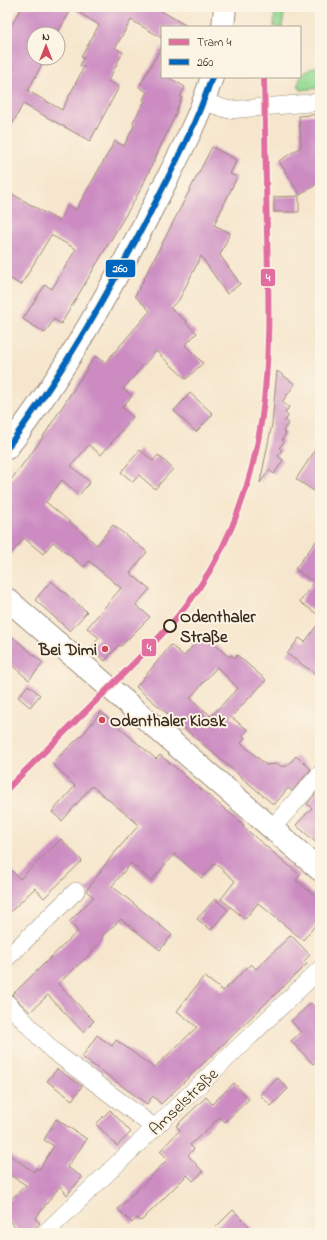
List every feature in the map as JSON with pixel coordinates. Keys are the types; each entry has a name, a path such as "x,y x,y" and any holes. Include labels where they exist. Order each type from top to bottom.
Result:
{"main road":[{"path":"223,26 225,7"},
{"path":"7,448 55,380 132,247 185,143 212,78"},
{"path":"7,599 320,870"}],"street":[{"path":"202,101 229,110 320,102"},
{"path":"272,828 320,774"},
{"path":"7,958 76,891"},
{"name":"Amselstraße","path":"45,1233 318,976"},
{"path":"7,1003 52,1050 155,1128"}],"green space":[{"path":"275,7 285,7 282,26 274,26"},
{"path":"314,67 320,67 320,88 301,90 298,85 301,75"}],"building":[{"path":"22,7 155,7 186,26 161,26 161,37 131,20 115,48 123,52 108,81 119,87 90,141 23,104 7,134 7,32"},
{"path":"161,48 161,78 170,78 185,87 180,97 182,97 177,111 141,189 61,324 54,319 45,333 23,319 45,285 52,289 76,249 51,235 21,285 7,277 7,191 59,221 68,205 76,210 115,141 124,146 134,126 133,122 145,101 143,100 147,92 139,87"},
{"path":"320,114 320,182 300,195 279,161 301,147 299,116"},
{"path":"212,147 237,160 230,174 237,177 214,225 230,233 220,255 240,284 227,294 201,256 179,300 170,308 187,322 186,323 197,333 185,345 203,363 186,379 156,351 123,389 132,396 122,407 133,417 101,455 89,445 71,466 90,482 79,495 62,480 46,502 97,545 113,525 147,552 130,573 150,589 136,605 150,617 121,646 119,645 105,661 91,648 99,638 87,628 121,588 89,561 84,567 53,542 43,554 24,538 7,559 7,485 39,443 95,356 105,363 150,311 135,296"},
{"path":"299,196 299,212 274,212 274,197"},
{"path":"277,371 295,384 282,402 289,407 285,413 288,416 285,421 288,423 283,431 286,433 282,440 284,442 279,448 282,450 278,456 283,460 274,474 269,470 260,483 272,424"},
{"path":"190,393 213,414 196,432 174,411"},
{"path":"320,443 320,495 296,479"},
{"path":"140,450 153,461 158,455 173,469 155,489 139,475 133,482 121,472"},
{"path":"320,536 320,616 300,602 314,582 295,569"},
{"path":"51,581 87,612 70,631 35,600"},
{"path":"320,621 320,677 287,654 299,638 305,642"},
{"path":"7,632 43,663 29,680 7,661"},
{"path":"203,634 229,657 231,655 235,658 237,655 266,680 231,717 248,730 242,736 245,738 241,743 266,765 278,764 282,767 284,765 286,767 296,756 311,769 292,791 288,788 274,805 136,687 171,645 184,656","holes":["217,667 238,688 211,716 190,698"]},
{"path":"28,685 40,695 30,707 18,697"},
{"path":"101,712 156,759 160,755 244,825 242,826 300,875 296,880 320,900 320,920 303,940 258,903 245,919 221,899 235,881 215,863 202,878 174,854 151,881 131,863 112,886 172,935 160,950 121,919 102,936 103,938 89,955 58,984 94,1021 83,1032 48,995 30,1012 12,995 78,931 69,922 94,897 86,891 111,857 139,825 92,786 62,821 52,812 75,786 52,763 83,734"},
{"path":"320,789 320,846 296,825 312,808 307,804"},
{"path":"61,839 82,861 44,898 35,888 7,915 7,866 20,879"},
{"path":"215,899 228,910 211,930 197,919"},
{"path":"291,935 310,955 304,961 307,964 161,1104 153,1096 147,1104 82,1057 97,1035 112,1046 116,1040 154,1068 197,1027 177,1011 204,976 223,991 251,964 256,969"},
{"path":"311,1003 320,1013 320,1057 313,1064 291,1041 301,1032 291,1021"},
{"path":"57,1069 82,1086 72,1100 47,1081"},
{"path":"278,1078 288,1089 271,1106 260,1095"},
{"path":"234,1083 249,1099 225,1122 220,1117 190,1145 194,1149 188,1155 203,1172 193,1181 187,1175 141,1221 137,1218 132,1223 118,1209 168,1159 160,1151 180,1130 176,1126 206,1097 212,1104"},
{"path":"110,1110 131,1132 117,1146 96,1124"},
{"path":"56,1119 87,1139 67,1167 82,1177 67,1195 60,1186 35,1219 40,1223 29,1233 21,1233 7,1218 7,1203 26,1185 7,1173 7,1153 34,1172 36,1168 39,1170 54,1146 44,1140"},
{"path":"233,1210 256,1233 210,1233"}],"tram line":[{"name":"4","path":"7,789 139,658 179,614 197,591 222,549 240,507 253,463 262,419 266,374 268,282 264,78"}],"transit line":[{"name":"260","path":"7,448 65,364 117,275 183,147 199,112 212,78"}],"place":[{"name":"Odenthaler Straße","path":"170,626"},
{"name":"Bei Dimi","path":"105,649"},
{"name":"Odenthaler Kiosk","path":"102,720"}]}
